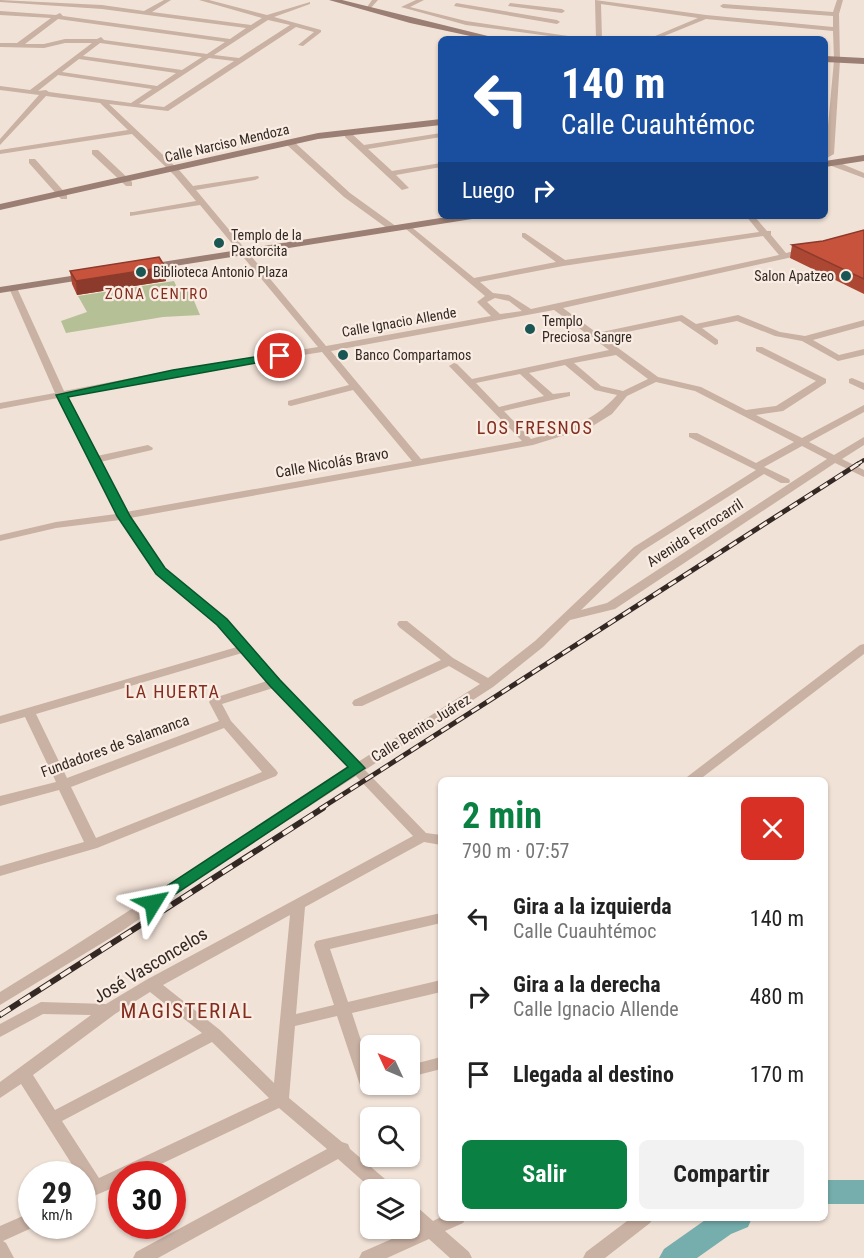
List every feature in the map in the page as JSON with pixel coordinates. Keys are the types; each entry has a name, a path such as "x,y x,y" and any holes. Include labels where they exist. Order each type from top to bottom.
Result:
{"street":[{"path":"0,0 146,12 252,27"},
{"path":"33,91 99,40 168,0"},
{"path":"202,0 319,31 301,45"},
{"path":"333,0 410,21 481,36"},
{"path":"367,9 375,0"},
{"path":"421,0 405,7 466,23 565,36"},
{"path":"410,21 470,0"},
{"path":"495,13 519,0"},
{"path":"658,36 706,17 732,0"},
{"path":"829,160 837,60 837,14 840,0"},
{"path":"599,36 598,1 706,17 836,29"},
{"path":"132,105 268,17 308,3"},
{"path":"18,46 74,5"},
{"path":"456,5 479,11 557,22"},
{"path":"510,5 562,12"},
{"path":"723,6 837,14"},
{"path":"458,21 479,11"},
{"path":"0,13 57,17 231,41"},
{"path":"530,31 544,21"},
{"path":"450,30 466,23"},
{"path":"0,88 46,92 165,109 295,25"},
{"path":"0,45 44,46 73,41 99,40 240,60"},
{"path":"78,57 182,72"},
{"path":"828,59 864,61"},
{"path":"57,73 159,88"},
{"path":"0,143 46,92"},
{"path":"101,100 131,132 175,172 202,202 418,463"},
{"name":"Calle Narciso Mendoza","path":"291,144 438,124"},
{"name":"Calle Narciso Mendoza","path":"0,207 175,172 345,132 438,124"},
{"path":"0,152 131,132"},
{"path":"73,133 79,140"},
{"path":"348,135 405,188"},
{"path":"362,148 438,135"},
{"path":"291,144 347,195 394,229"},
{"path":"94,152 127,182"},
{"path":"829,160 864,158"},
{"path":"829,160 864,176"},
{"path":"32,161 63,195"},
{"path":"390,174 438,166"},
{"path":"190,189 255,178"},
{"path":"133,214 202,202"},
{"path":"130,270 455,219"},
{"path":"753,219 783,254"},
{"path":"409,227 475,280 489,295"},
{"path":"475,280 563,263 768,234"},
{"path":"525,235 563,263"},
{"name":"Calle Ignacio Allende","path":"0,406 173,373 324,349 556,307 816,247"},
{"path":"0,290 107,273"},
{"path":"14,288 61,395 123,516 161,571 222,622 247,648 275,683 422,837 438,840"},
{"path":"499,318 481,302 489,295 509,295 529,312"},
{"path":"556,307 655,379 698,389 862,472"},
{"path":"595,336 681,318 715,342"},
{"path":"694,327 738,318 778,334 805,339 838,358 864,352"},
{"path":"805,339 864,323"},
{"path":"853,325 864,330"},
{"path":"744,413 779,409 823,381 759,349"},
{"path":"469,382 615,352"},
{"path":"567,362 598,388 624,394"},
{"path":"454,366 529,443"},
{"path":"522,371 551,398"},
{"path":"864,377 852,381 864,387"},
{"name":"Calle Nicolás Bravo","path":"0,538 56,525 123,516 529,443 587,425 608,412 624,394 655,379"},
{"path":"291,403 355,387"},
{"path":"496,410 567,394"},
{"name":"Calle Benito Juárez","path":"0,999 117,927 489,684 539,644 638,549 802,442 864,408"},
{"path":"693,435 785,481"},
{"name":"Avenida Ferrocarril","path":"565,618 611,606 864,440"},
{"path":"94,460 148,447"},
{"path":"403,624 449,661 489,684"},
{"path":"0,720 247,648"},
{"path":"694,777 864,648"},
{"path":"358,703 449,661"},
{"path":"0,872 92,845 271,773 226,723 215,702 275,683"},
{"path":"29,712 92,845"},
{"name":"Fundadores de Salamanca","path":"0,801 63,785 226,723"},
{"name":"José Vasconcelos","path":"0,1091 109,1010 150,984 422,837"},
{"path":"281,1100 298,903"},
{"path":"360,1062 321,945 438,919"},
{"path":"150,984 214,1034 281,1100 342,1149 374,1179"},
{"path":"288,1022 438,987"},
{"path":"0,1031 41,1008 109,1010"},
{"path":"54,1118 214,1034"},
{"path":"420,1068 438,1064"},
{"path":"24,1075 54,1118 75,1161"},
{"path":"152,1161 281,1100"},
{"path":"142,1258 342,1149"},
{"path":"420,1220 463,1258"},
{"path":"368,1258 450,1221"},
{"path":"592,1258 640,1221"},
{"path":"0,1235 18,1226"},
{"path":"0,1248 5,1258"}],"green space":[{"path":"174,281 178,290 189,289 200,315 163,317 66,333 61,321 87,312 78,296"}],"building":[{"path":"864,230 864,279 792,245 823,241"},
{"path":"159,257 165,267 76,281 70,271"}],"waterway":[{"path":"828,1192 864,1192"},
{"path":"674,1258 721,1225 731,1221"}],"railway":[{"path":"856,465 864,460"},
{"path":"320,809 858,464"},
{"path":"0,1015 323,808"}],"place":[{"name":"Templo de la Pastorcita","path":"219,243"},
{"name":"Biblioteca Antonio Plaza","path":"141,272"},
{"name":"Salon Apatzeo","path":"846,276"},
{"name":"Templo Preciosa Sangre","path":"530,329"},
{"name":"Banco Compartamos","path":"343,355"}],"district":[{"name":"ZONA CENTRO","path":"157,294"},
{"name":"LOS FRESNOS","path":"535,427"},
{"name":"LA HUERTA","path":"173,691"},
{"name":"MAGISTERIAL","path":"187,1011"}],"route":[{"path":"153,903 358,768 275,683 247,648 222,622 161,571 123,516 61,395 173,373 280,356"}]}
